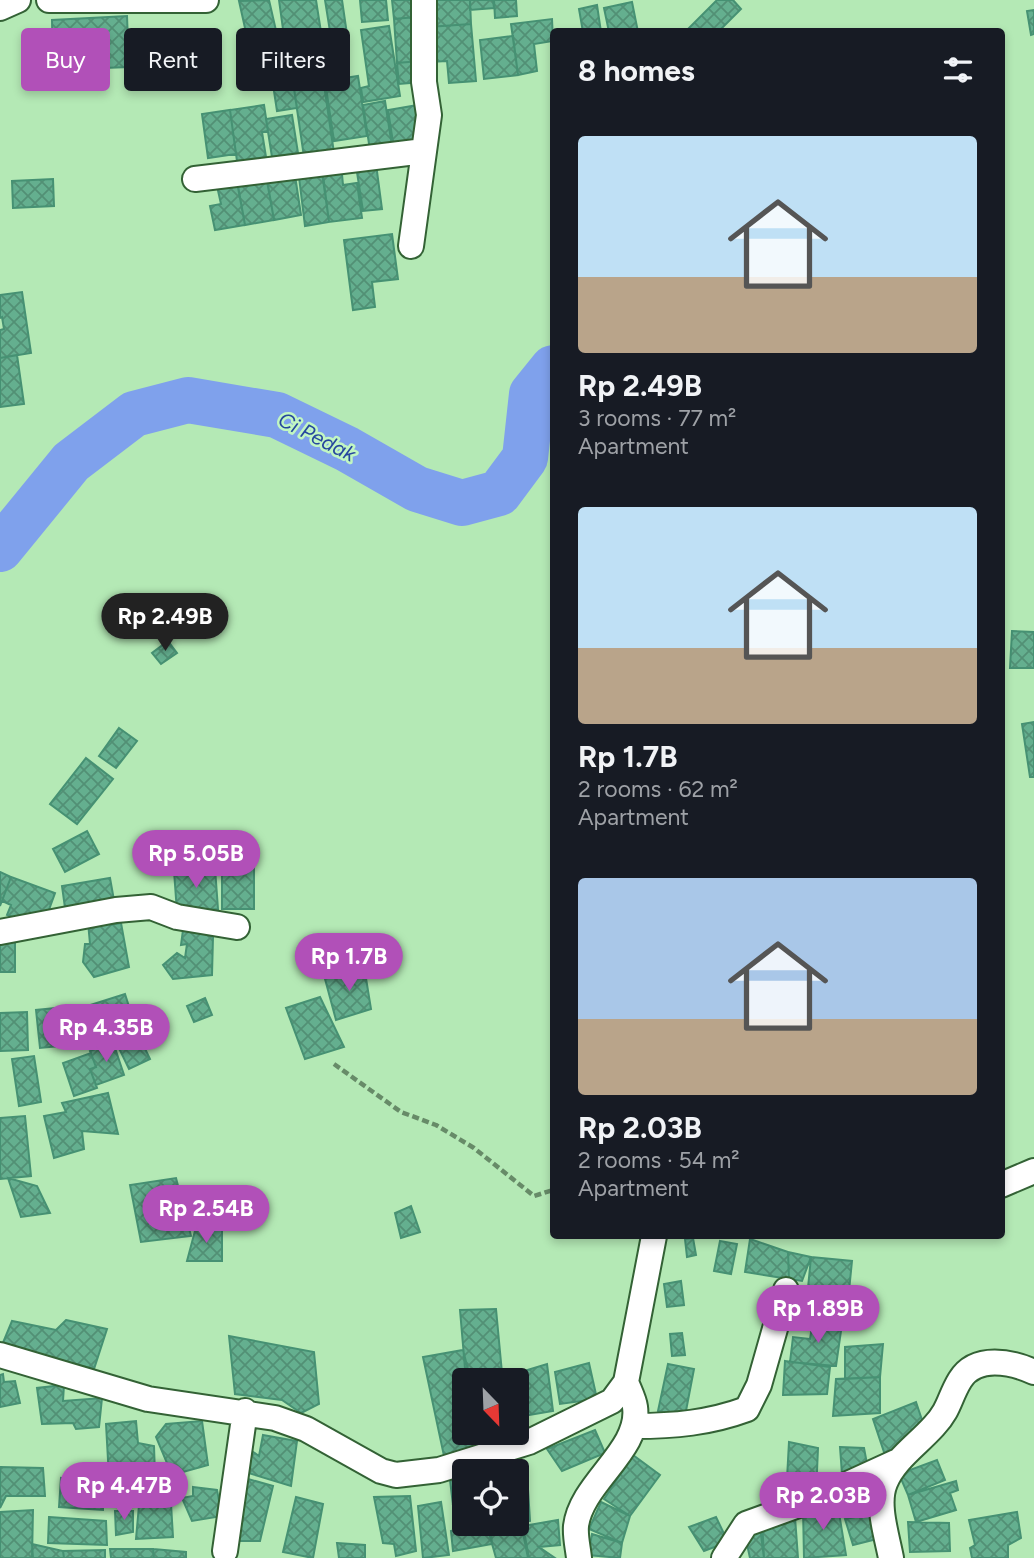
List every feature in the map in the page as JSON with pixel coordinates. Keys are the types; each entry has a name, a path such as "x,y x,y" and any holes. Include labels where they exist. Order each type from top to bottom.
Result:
{"street":[{"path":"0,8 18,0"},
{"path":"49,0 206,0"},
{"path":"411,246 429,115 424,82 424,0"},
{"path":"195,179 424,151"},
{"path":"0,932 116,910 151,907 177,917 237,927"},
{"path":"1005,1183 1034,1171"},
{"path":"0,1355 148,1399 245,1411 306,1429 381,1471 396,1475 439,1470 529,1442 612,1401 626,1382 653,1239"},
{"path":"634,1426 684,1426 722,1419 747,1409 759,1385 786,1290"},
{"path":"891,1558 883,1511 883,1485 896,1462 944,1415 961,1379 968,1372 1002,1361 1034,1372"},
{"path":"579,1558 576,1525 591,1490 628,1439 634,1426 635,1407 626,1382"},
{"path":"225,1551 245,1411"},
{"path":"724,1558 746,1524 815,1499 896,1462"}],"path":[{"path":"334,1064 401,1112 436,1125 474,1148 534,1196 550,1191"}],"building":[{"path":"269,0 275,28 245,28 239,1"},
{"path":"279,0 316,0 320,28 283,28"},
{"path":"325,0 342,0 346,28 329,28"},
{"path":"360,0 386,0 388,20 362,22"},
{"path":"392,0 414,0 416,17 394,19"},
{"path":"426,0 470,0 471,24 428,27"},
{"path":"470,0 493,0 494,8 470,10"},
{"path":"494,0 516,0 517,16 495,18"},
{"path":"717,0 733,0 741,9 722,28 689,28"},
{"path":"632,2 637,28 608,28 604,8"},
{"path":"597,5 600,28 582,28 579,9"},
{"path":"1034,10 1034,34 1031,35 1027,11"},
{"path":"127,16 127,28 124,28 124,67 110,68 110,28 52,28 52,20"},
{"path":"416,17 420,61 397,63 394,19"},
{"path":"552,19 550,41 534,44 537,71 518,75 511,24"},
{"path":"471,24 476,81 449,83 447,61 430,62 428,27"},
{"path":"389,26 400,96 363,102 361,88 369,86 361,30"},
{"path":"513,36 518,75 484,79 480,40"},
{"path":"420,61 422,82 399,84 397,63"},
{"path":"358,76 367,136 334,141 326,91 350,91 350,77"},
{"path":"274,91 294,91 297,108 277,111"},
{"path":"294,91 325,91 334,153 304,157"},
{"path":"385,101 392,146 370,150 363,105"},
{"path":"264,105 268,131 262,132 266,157 237,161 230,110"},
{"path":"418,105 424,144 394,149 388,110"},
{"path":"230,110 236,154 208,158 202,114"},
{"path":"292,115 298,153 272,157 266,119"},
{"path":"341,163 343,185 357,183 362,218 329,222 321,165"},
{"path":"376,164 382,209 363,211 356,166"},
{"path":"294,169 301,215 274,220 266,174"},
{"path":"323,175 329,222 305,226 299,177"},
{"path":"53,179 54,206 13,208 12,181"},
{"path":"267,181 274,220 245,225 238,186"},
{"path":"237,182 245,225 215,230 210,206 221,204 217,186"},
{"path":"392,234 398,279 372,282 375,307 353,310 344,240"},
{"path":"22,292 31,353 0,358 0,330 4,329 2,317 0,318 0,295"},
{"path":"17,355 24,404 0,407 0,358"},
{"path":"1012,631 1034,632 1034,668 1010,668"},
{"path":"168,641 177,653 161,664 152,653"},
{"path":"1034,722 1034,777 1030,777 1022,724"},
{"path":"119,728 137,741 116,768 99,756"},
{"path":"86,758 113,779 77,824 50,804"},
{"path":"87,831 99,854 65,872 53,849"},
{"path":"222,867 254,868 254,909 222,909"},
{"path":"215,868 218,909 177,912 174,871"},
{"path":"0,872 11,877 0,906"},
{"path":"11,877 55,893 46,918 30,923 7,915 11,905 2,901"},
{"path":"110,878 115,906 66,915 62,886"},
{"path":"107,917 110,925 121,923 129,967 94,977 83,962 85,944 90,944 88,922"},
{"path":"183,930 195,930 213,937 212,975 173,979 163,965 177,953 185,958 187,944 181,945"},
{"path":"0,940 15,940 15,972 0,972"},
{"path":"364,966 371,1009 336,1020 325,979"},
{"path":"125,994 133,1019 116,1025 119,1034 89,1043 78,1009"},
{"path":"320,997 344,1047 305,1059 286,1008"},
{"path":"205,998 212,1015 194,1022 187,1006"},
{"path":"76,1006 80,1044 40,1048 36,1010"},
{"path":"27,1012 28,1050 0,1051 0,1013"},
{"path":"136,1030 150,1059 129,1069 115,1040"},
{"path":"113,1042 124,1075 96,1085 90,1069 96,1067 90,1051"},
{"path":"91,1053 96,1067 90,1069 97,1088 74,1096 63,1063"},
{"path":"34,1056 41,1102 19,1106 12,1059"},
{"path":"108,1093 118,1134 82,1131 84,1149 54,1158 44,1116 66,1112 62,1103"},
{"path":"25,1116 31,1176 0,1179 0,1118"},
{"path":"8,1178 37,1186 50,1213 21,1217"},
{"path":"176,1178 191,1236 141,1242 130,1185"},
{"path":"411,1206 420,1232 401,1238 395,1213"},
{"path":"196,1227 222,1229 222,1261 187,1261"},
{"path":"685,1239 693,1239 696,1255 687,1257"},
{"path":"750,1239 788,1252 789,1279 745,1272"},
{"path":"720,1241 737,1244 731,1274 714,1271"},
{"path":"788,1252 811,1257 802,1281 789,1279"},
{"path":"811,1257 852,1261 849,1291 808,1288"},
{"path":"681,1281 684,1305 667,1307 664,1284"},
{"path":"496,1309 502,1368 465,1368 460,1310"},
{"path":"66,1320 107,1329 94,1369 2,1345 12,1321 56,1330"},
{"path":"813,1321 842,1324 836,1366 790,1362 793,1337 810,1339"},
{"path":"682,1333 685,1355 672,1356 670,1334"},
{"path":"229,1336 314,1352 319,1404 301,1413 282,1400 235,1394"},
{"path":"883,1344 880,1377 845,1379 845,1347"},
{"path":"463,1350 468,1368 452,1368 452,1446 489,1446 490,1450 444,1456 423,1357"},
{"path":"785,1361 830,1367 827,1394 783,1395"},
{"path":"589,1363 597,1399 560,1404 555,1372"},
{"path":"547,1364 553,1411 529,1415 529,1370"},
{"path":"668,1364 694,1369 685,1416 658,1411"},
{"path":"3,1374 4,1382 15,1381 20,1403 0,1407 0,1375"},
{"path":"880,1377 880,1413 833,1416 836,1379"},
{"path":"64,1385 63,1401 102,1398 99,1427 76,1429 73,1423 42,1424 37,1388"},
{"path":"916,1402 926,1432 887,1461 873,1419"},
{"path":"136,1421 138,1443 154,1446 155,1475 109,1478 106,1424"},
{"path":"202,1421 208,1465 172,1475 156,1437 166,1424"},
{"path":"595,1430 605,1453 562,1471 547,1449"},
{"path":"263,1435 297,1441 291,1486 242,1471 249,1449 259,1456"},
{"path":"789,1442 818,1448 816,1494 786,1497"},
{"path":"840,1447 864,1448 868,1469 842,1474"},
{"path":"633,1455 660,1475 630,1516 604,1499"},
{"path":"937,1460 945,1480 908,1495 899,1474"},
{"path":"0,1467 43,1468 45,1496 6,1496 0,1508"},
{"path":"73,1467 103,1469 103,1510 59,1507 61,1478 75,1480"},
{"path":"241,1477 273,1486 260,1541 228,1541"},
{"path":"956,1481 958,1490 950,1493 956,1510 916,1522 908,1495"},
{"path":"154,1487 170,1487 173,1537 136,1539 140,1494 152,1496"},
{"path":"193,1487 217,1490 222,1516 192,1521 182,1498 193,1496"},
{"path":"410,1496 416,1551 396,1556 394,1544 383,1543 374,1497"},
{"path":"296,1497 323,1504 313,1558 283,1552"},
{"path":"837,1501 846,1555 804,1558 803,1509"},
{"path":"441,1502 449,1555 423,1558 418,1506"},
{"path":"601,1502 630,1516 622,1543 589,1529"},
{"path":"33,1510 32,1558 0,1558 0,1512"},
{"path":"115,1511 133,1511 133,1532 116,1535"},
{"path":"1017,1512 1021,1538 1008,1545 1008,1558 972,1558 970,1548 975,1545 969,1520"},
{"path":"871,1514 877,1539 853,1545 845,1519"},
{"path":"49,1517 106,1521 107,1545 48,1543"},
{"path":"716,1517 728,1542 704,1551 689,1527"},
{"path":"795,1517 798,1558 764,1558 762,1519"},
{"path":"558,1520 560,1545 539,1547 555,1558 529,1558 525,1536 529,1536 529,1525"},
{"path":"908,1522 949,1523 950,1551 910,1552"},
{"path":"760,1527 764,1558 750,1558 745,1535"},
{"path":"451,1531 452,1536 491,1536 492,1544 453,1551"},
{"path":"592,1534 622,1543 620,1558 588,1555"},
{"path":"490,1536 524,1536 528,1558 496,1558"},
{"path":"337,1543 365,1545 365,1558 339,1558"},
{"path":"32,1544 63,1551 64,1558 33,1558"},
{"path":"110,1549 153,1549 154,1558 111,1558"},
{"path":"153,1549 186,1552 186,1558 154,1558"},
{"path":"105,1550 105,1558 64,1558 63,1551"}],"waterway":[{"name":"Ci Pedak","path":"0,549 71,462 134,414 188,400 277,415 347,449 417,489 462,503 499,493 525,458 532,394 550,372"}]}
